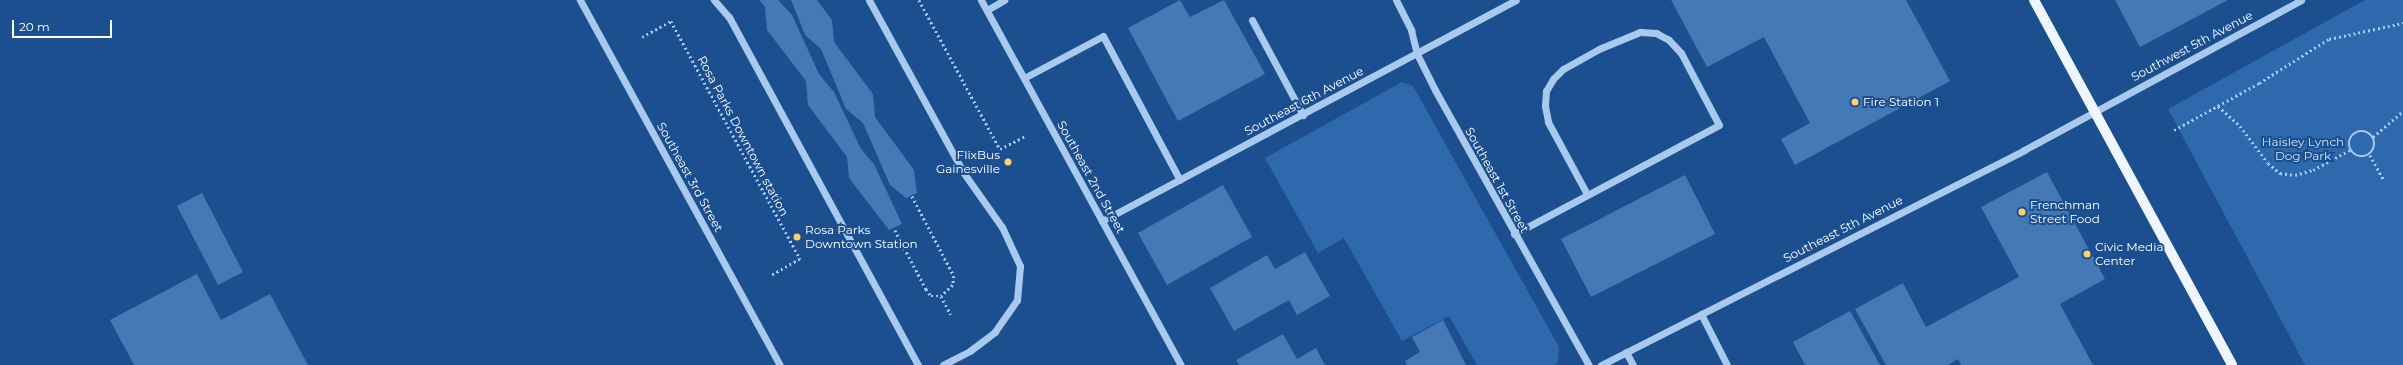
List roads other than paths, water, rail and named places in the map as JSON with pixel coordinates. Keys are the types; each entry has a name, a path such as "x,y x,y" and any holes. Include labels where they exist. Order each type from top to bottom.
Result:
{"main road":[{"path":"2034,0 2232,365"}],"street":[{"name":"Southeast 3rd Street","path":"580,0 780,365"},
{"path":"714,0 729,17 918,365"},
{"path":"869,0 963,172 1002,227 1020,266 1017,300 995,332 970,351 942,365"},
{"name":"Southeast 2nd Street","path":"981,0 1181,365"},
{"path":"987,10 1004,0"},
{"name":"Southeast 1st Street","path":"1396,0 1411,30 1417,54 1514,234 1589,365"},
{"name":"Southeast 6th Avenue","path":"1102,221 1516,0"},
{"name":"Southwest 5th Avenue","path":"2094,111 2301,0"},
{"path":"1252,20 1303,115"},
{"path":"1514,234 1719,125 1681,53 1669,40 1656,33 1640,32 1599,49 1563,68 1553,79 1546,91 1545,106 1548,122 1587,194"},
{"path":"1024,78 1103,36 1180,180"},
{"name":"Southeast 5th Avenue","path":"1601,365 2024,150 2094,111"},
{"path":"1701,314 1727,365"},
{"path":"1626,352 1633,365"}],"place":[{"name":"Fire Station 1","path":"1855,102"},
{"name":"FlixBus Gainesville","path":"1008,162"},
{"name":"Frenchman Street Food","path":"2022,212"},
{"name":"Rosa Parks Downtown Station","path":"797,237"},
{"name":"Civic Media Center","path":"2087,254"}],"park label":[{"name":"Haisley Lynch Dog Park","path":"2303,149"}]}
